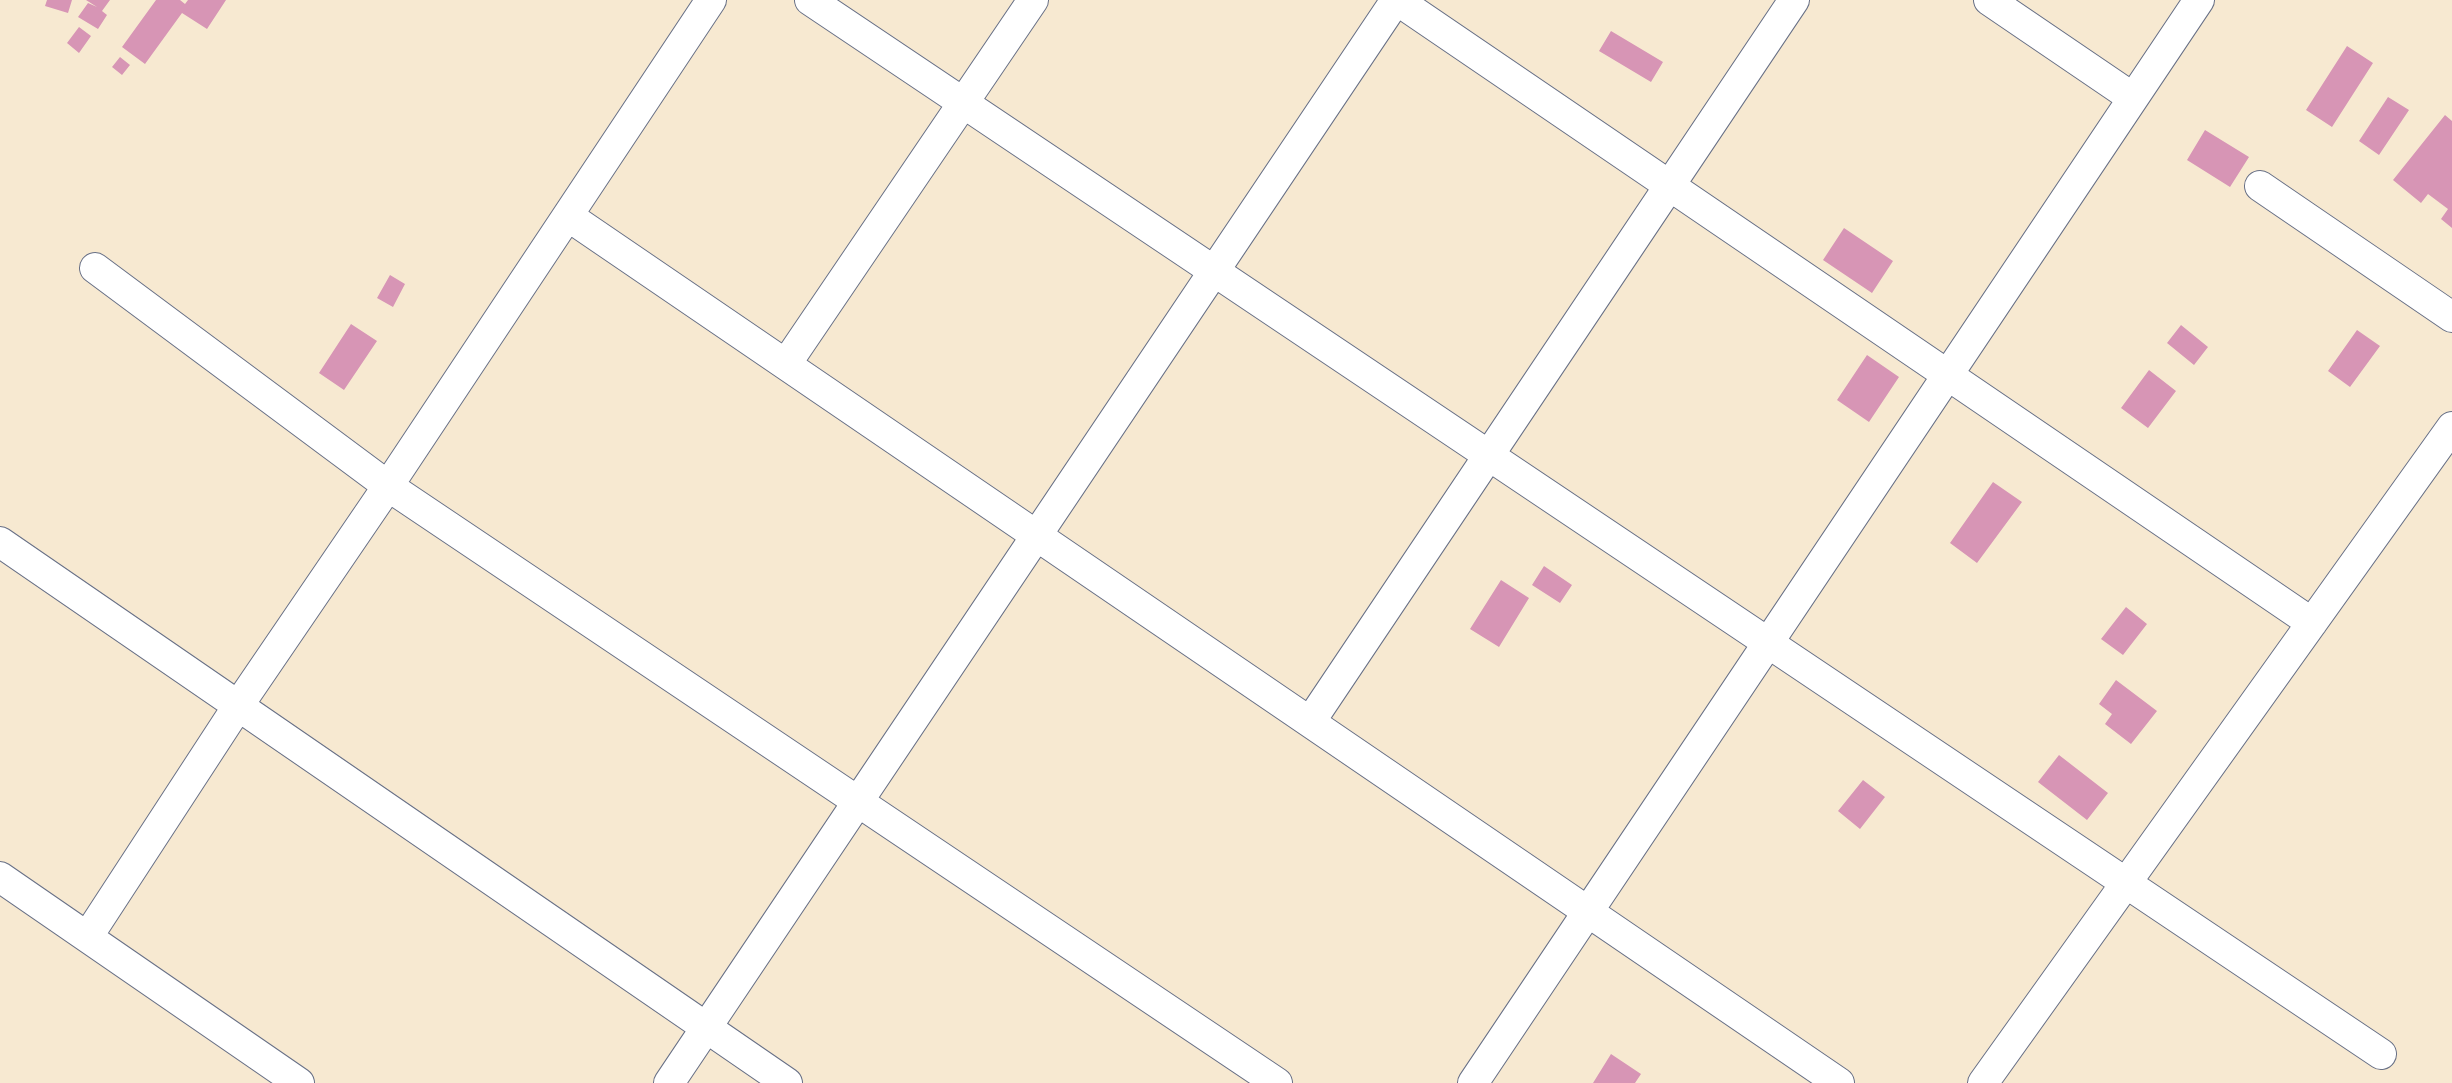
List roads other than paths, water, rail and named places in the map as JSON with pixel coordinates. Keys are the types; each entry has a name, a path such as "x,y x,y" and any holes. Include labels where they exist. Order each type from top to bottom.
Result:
{"street":[{"path":"89,936 238,706 388,486 711,0"},
{"path":"810,0 2381,1054"},
{"path":"786,364 1033,0"},
{"path":"669,1083 1397,0 2312,623"},
{"path":"1310,722 1794,0"},
{"path":"1989,0 2133,98"},
{"path":"1473,1083 2199,0"},
{"path":"2260,186 2452,317"},
{"path":"568,216 1839,1083"},
{"path":"95,268 388,486 1277,1083"},
{"path":"1983,1083 2452,427"},
{"path":"0,542 787,1083"},
{"path":"0,877 299,1083"}]}
